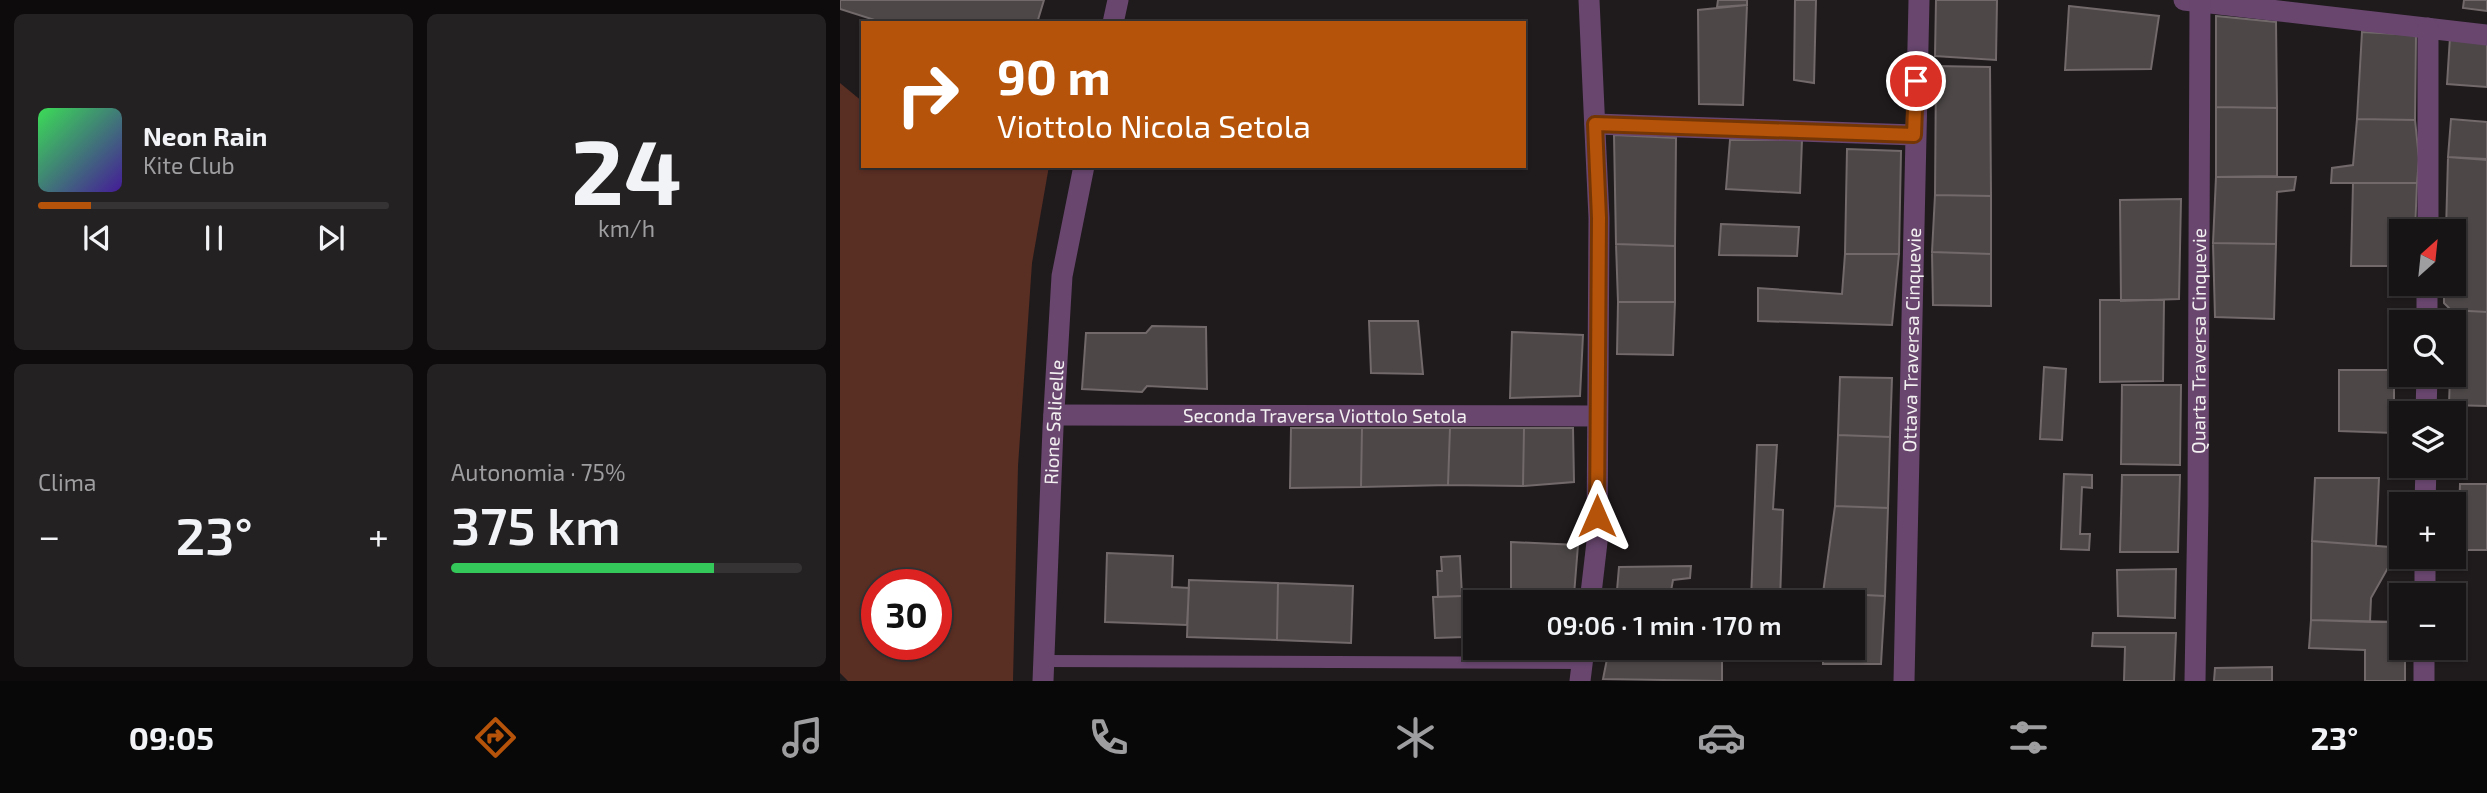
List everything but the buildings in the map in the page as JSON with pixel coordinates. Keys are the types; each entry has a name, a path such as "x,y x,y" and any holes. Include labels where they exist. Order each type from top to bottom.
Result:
{"street":[{"path":"1113,21 1118,0"},
{"path":"1589,0 1599,218 1597,542 1591,590"},
{"name":"Ottava Traversa Cinquevie","path":"1904,681 1919,0"},
{"path":"2192,1 2487,35"},
{"name":"Quarta Traversa Cinquevie","path":"2192,1 2198,504 2195,681"},
{"path":"2428,28 2428,219"},
{"path":"1595,124 1914,135"},
{"name":"Rione Salicelle","path":"1043,671 1062,276 1084,168"},
{"name":"Seconda Traversa Viottolo Setola","path":"1054,415 1597,416"},
{"path":"2424,660 2424,681"}],"lane":[{"path":"1043,671 1582,664"}],"shaded area":[{"path":"840,83 861,100 861,168 1049,168 1032,263 1018,466 1013,681 848,681 840,673"}],"route":[{"path":"1597,516 1599,218 1595,124 1914,135 1916,81"}]}
